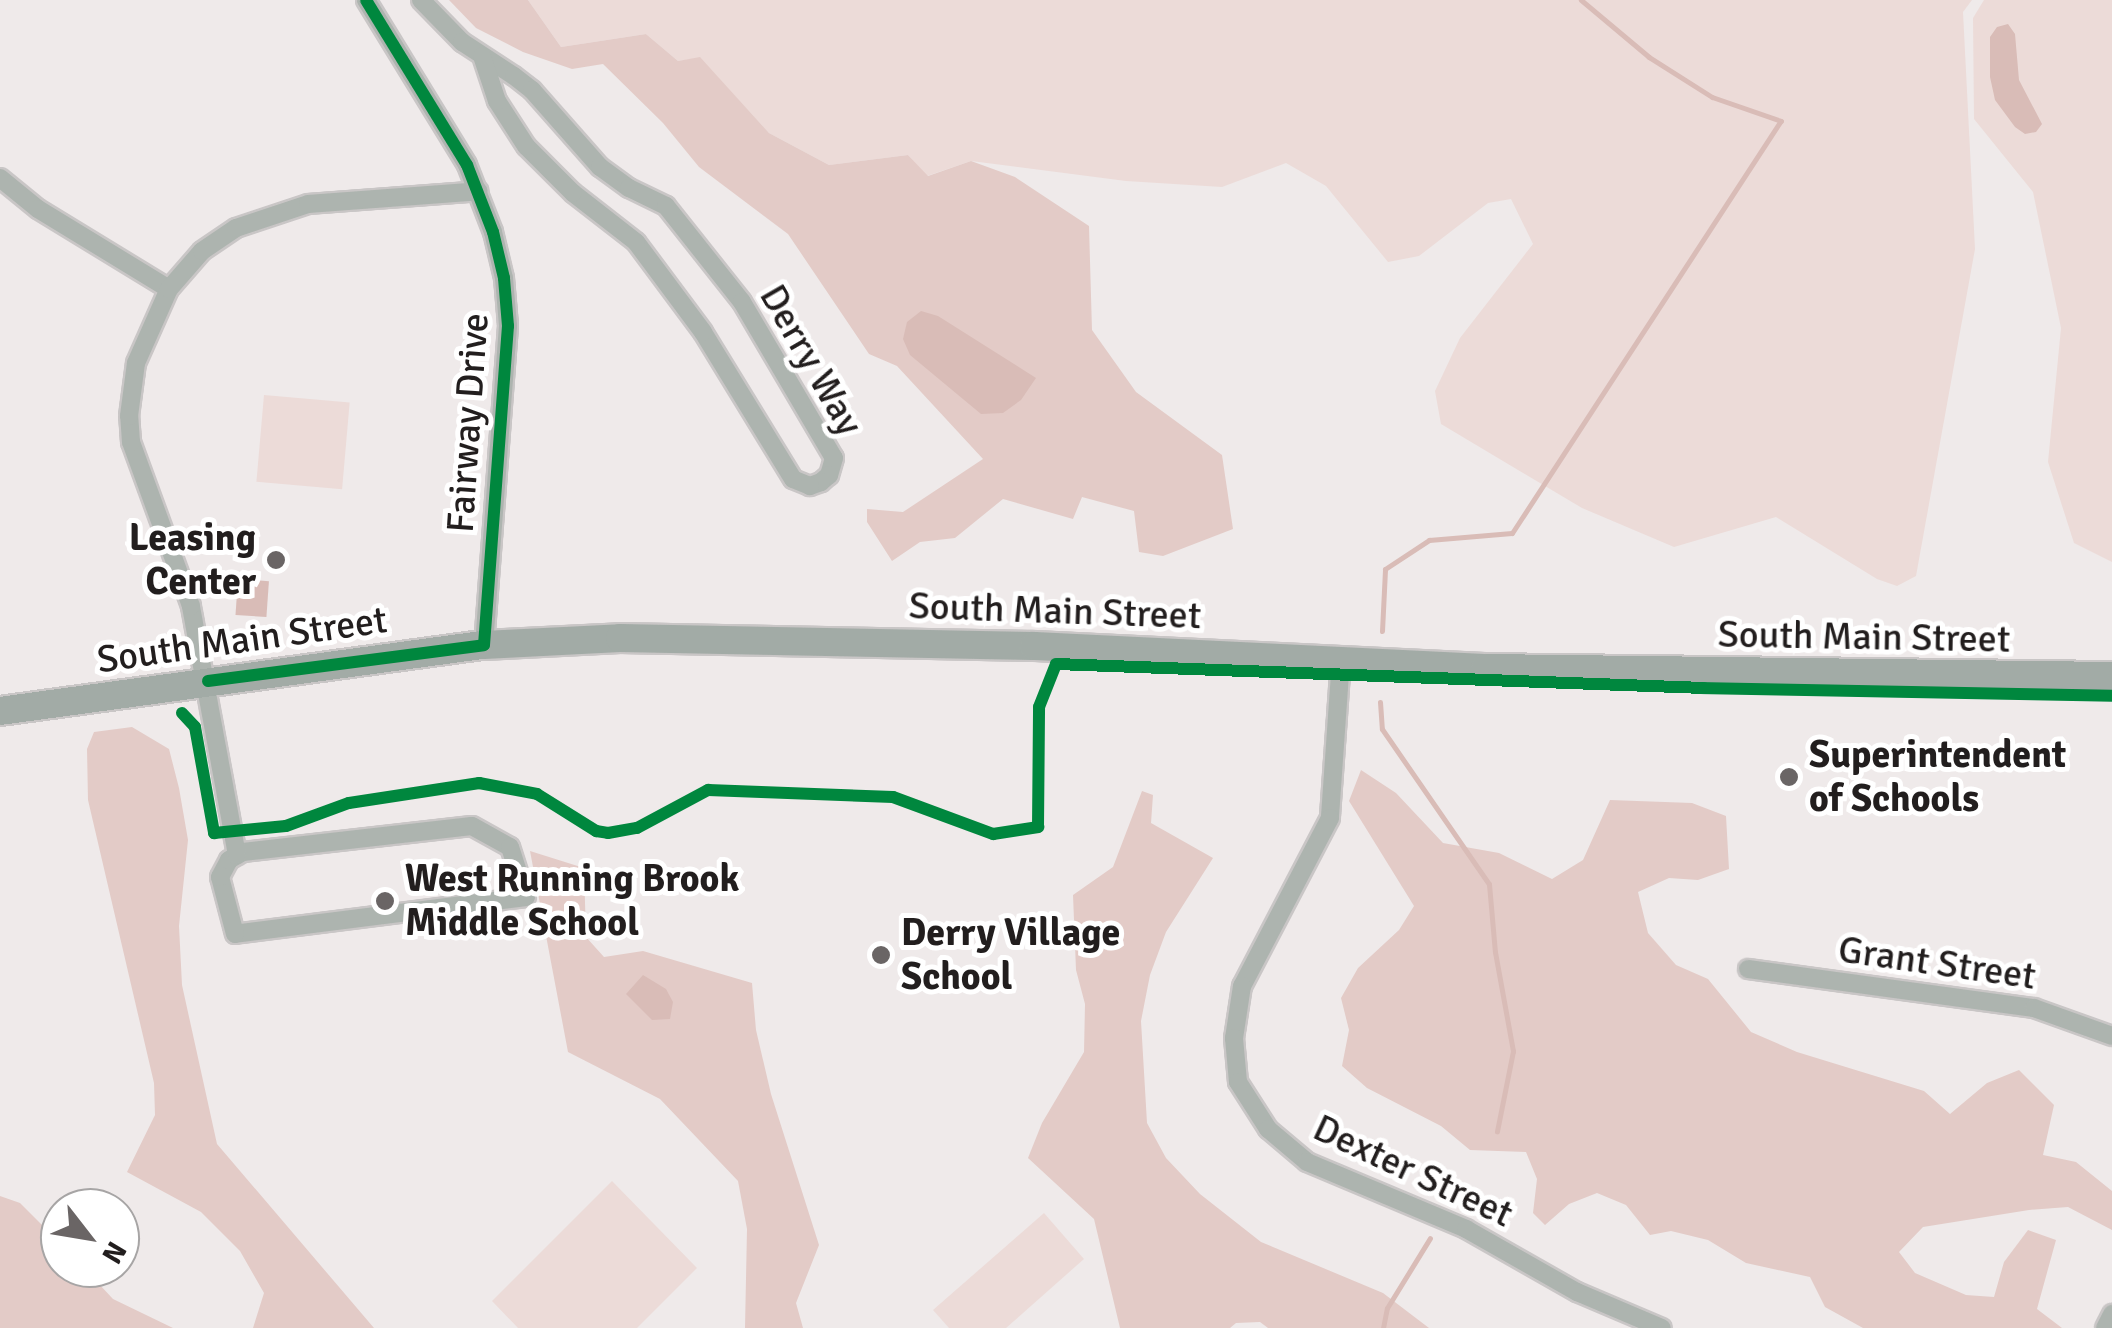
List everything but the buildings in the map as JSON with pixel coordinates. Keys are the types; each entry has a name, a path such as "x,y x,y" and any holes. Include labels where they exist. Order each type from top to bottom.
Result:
{"main road":[{"name":"South Main Street","path":"0,711 208,680 566,639 742,639 1341,659 1503,669 2112,676"}],"street":[{"name":"Fairway Drive","path":"366,0 444,122 479,191 499,253 508,326 484,646"},
{"name":"Derry Way","path":"421,0 450,32 532,90 600,167 629,188 666,206 722,274 834,458 829,476 810,486 793,479 703,332 636,242 573,193 526,146 497,101 482,56"},
{"path":"0,178 38,209 169,288"},
{"path":"237,855 208,680 181,574 131,442 130,388 136,363 169,288 216,240 286,209 329,201 479,191"},
{"name":"Dexter Street","path":"1341,659 1330,818 1242,986 1234,1038 1238,1082 1278,1140 1307,1162 1466,1228 1577,1292 1662,1328"},
{"path":"472,826 510,847 526,897 236,934 220,884 222,870 237,855 472,826"},
{"name":"Grant Street","path":"1748,969 2034,1008 2112,1036"},
{"path":"2104,1328 2112,1314"}],"shaded area":[{"path":"449,0 528,0 561,47 646,34 678,61 700,57 769,133 829,165 908,155 928,176 971,161 1015,177 1089,226 1092,330 1136,392 1222,455 1233,529 1163,556 1139,552 1134,511 1082,497 1073,519 1003,499 955,538 920,542 892,561 867,522 867,509 903,512 983,459 897,366 869,354 788,234 699,167 663,123 603,64 572,69 523,52 476,28"},
{"path":"528,0 1972,0 1963,12 1975,249 1916,576 1897,586 1877,579 1776,517 1674,547 1582,508 1441,424 1435,391 1460,338 1533,244 1511,199 1488,203 1419,256 1388,262 1326,186 1286,163 1222,187 1126,181 971,161 927,176 908,155 829,165 769,133 700,58 678,61 646,34 561,47"},
{"path":"1984,0 2112,0 2112,562 2074,543 2048,462 2061,328 2033,192 1974,119 1973,18"},
{"path":"2008,24 2015,34 2019,80 2042,124 2036,132 2025,134 2015,127 1995,100 1990,77 1990,37 1997,27"},
{"path":"921,311 938,316 1036,378 1021,400 1003,413 981,414 910,355 903,339 907,322"},
{"path":"264,395 350,402 342,489 256,482"},
{"path":"238,579 269,581 266,617 235,615"},
{"path":"132,727 169,749 179,788 188,840 179,926 182,985 217,1144 374,1328 253,1328 264,1293 240,1251 201,1212 127,1172 155,1115 154,1083 88,800 87,749 94,732"},
{"path":"1361,770 1396,793 1443,843 1499,853 1552,879 1583,860 1610,800 1692,803 1726,816 1729,869 1698,880 1669,878 1638,892 1648,933 1676,965 1708,979 1751,1032 1797,1052 1924,1091 1950,1114 1987,1083 2019,1070 2054,1105 2043,1155 2076,1162 2112,1191 2112,1230 2068,1207 2029,1210 1923,1227 1899,1252 1915,1273 1966,1295 1994,1297 2004,1262 2028,1230 2056,1240 2037,1309 2062,1328 1863,1328 1825,1307 1810,1277 1746,1263 1708,1240 1671,1231 1650,1235 1626,1205 1597,1193 1569,1204 1545,1225 1533,1213 1537,1179 1526,1152 1470,1150 1441,1126 1367,1088 1342,1066 1349,1030 1341,998 1358,968 1399,930 1414,906 1349,801"},
{"path":"1142,791 1153,795 1151,823 1213,858 1166,932 1150,975 1141,1021 1147,1123 1166,1158 1200,1194 1261,1242 1383,1293 1429,1328 1268,1328 1260,1322 1236,1323 1230,1328 1120,1328 1094,1219 1028,1158 1042,1123 1084,1052 1085,1004 1076,970 1073,895 1113,867"},
{"path":"530,851 584,868 586,937 604,957 643,951 752,983 756,1030 771,1094 819,1245 796,1303 803,1328 745,1328 747,1229 738,1181 660,1099 568,1052"},
{"path":"643,975 666,989 673,1002 670,1019 652,1020 626,994"},
{"path":"612,1181 697,1268 637,1328 518,1328 492,1301"},
{"path":"0,1196 20,1203 40,1223 40,1288 103,1288 113,1299 173,1328 0,1328"},
{"path":"1044,1213 1084,1259 1006,1328 949,1328 933,1310"}],"waterway":[{"path":"1382,631 1385,569 1429,540 1512,533 1781,121 1712,97 1649,57 1581,0"},
{"path":"1380,702 1382,729 1489,884 1495,952 1513,1051 1497,1131"},
{"path":"1383,1328 1387,1308 1430,1238"}],"cycle path":[{"path":"208,681 484,645 508,326 504,278 493,232 467,165 366,0"},
{"path":"182,713 195,727 214,833 286,826 349,803 479,783 537,794 596,831 608,833 637,828 708,790 893,797 993,834 1038,827 1039,707 1056,664 1704,688 2112,696"}],"place":[{"name":"Leasing Center","path":"276,560"},
{"name":"Superintendent of Schools","path":"1789,777"},
{"name":"West Running Brook Middle School","path":"385,901"},
{"name":"Derry Village School","path":"881,955"}]}
